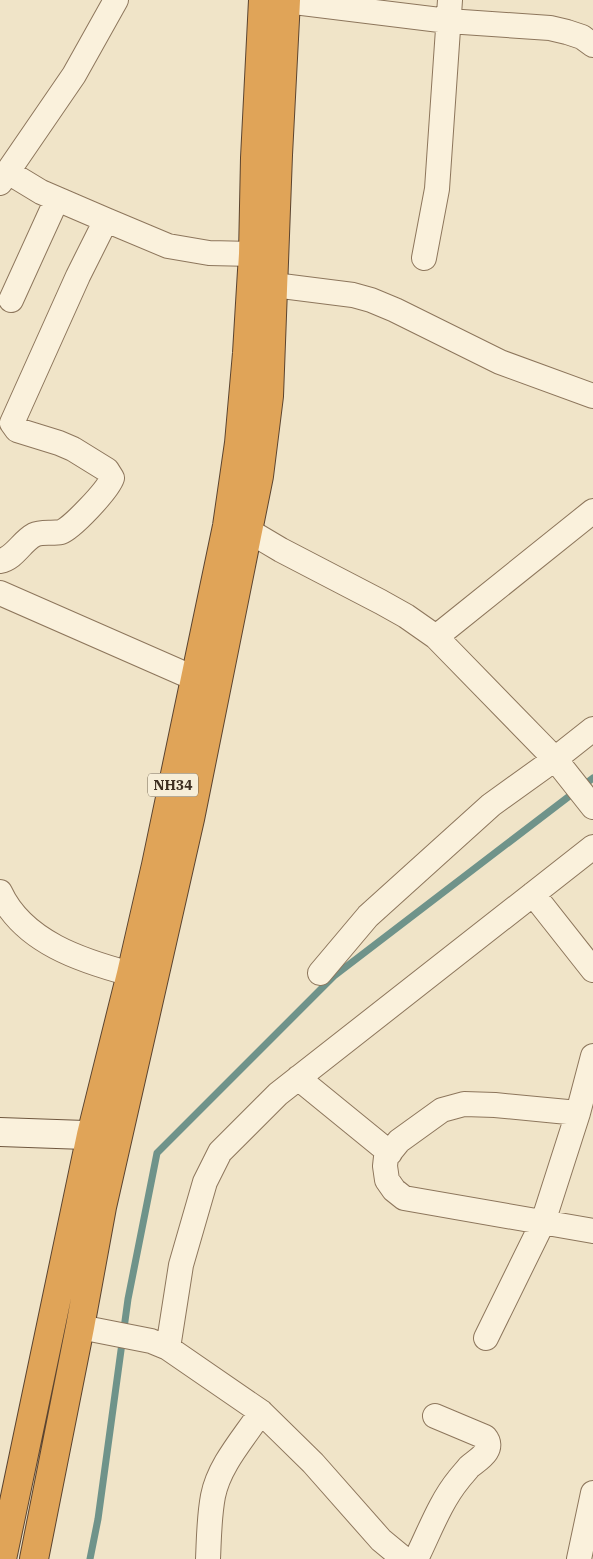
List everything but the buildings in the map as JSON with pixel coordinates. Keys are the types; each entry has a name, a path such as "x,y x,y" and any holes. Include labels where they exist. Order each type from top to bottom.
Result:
{"highway":[{"name":"NH34","path":"34,1559 102,1207 190,820 238,528 240,433 253,254 255,158 278,0"},
{"name":"NH34","path":"2,1559 91,1136 131,974 196,679 238,528 259,476 269,396 274,285 278,155 278,0"}],"street":[{"path":"116,0 74,75 2,179 41,192 168,246 208,253 253,254"},
{"path":"278,0 449,11 567,32 582,37 593,45"},
{"path":"424,258 432,224 437,189 449,11"},
{"path":"11,300 57,199"},
{"path":"0,561 12,556 25,542 36,534 58,533 68,528 98,498 112,478 107,470 73,449 17,430 12,423 78,276 106,220"},
{"path":"274,285 353,295 370,300 395,310 500,362 593,396"},
{"path":"436,637 593,511"},
{"path":"238,528 382,602 436,637 558,762 593,807"},
{"path":"0,593 196,679"},
{"path":"320,973 368,916 490,805 558,762 593,729"},
{"path":"160,1345 205,1182 220,1152 278,1094 593,847"},
{"path":"0,892 5,903 13,913 39,937 101,966 131,974"},
{"path":"533,894 593,970"},
{"path":"486,1338 543,1222 578,1113 593,1056"},
{"path":"298,1078 390,1152"},
{"path":"578,1113 464,1104 442,1110 398,1141 386,1157 385,1166 387,1180 394,1190 404,1198 593,1231"},
{"path":"0,1132 118,1136"},
{"path":"80,1327 160,1345 261,1412 313,1463 381,1540 404,1559"},
{"path":"208,1559 210,1513 218,1480 224,1466 261,1412"},
{"path":"416,1559 449,1493 459,1479 484,1454 489,1444 485,1437 435,1416"},
{"path":"579,1559 593,1493"}],"waterway":[{"path":"90,1559 98,1519 128,1299 157,1153 334,976 593,778"}]}
